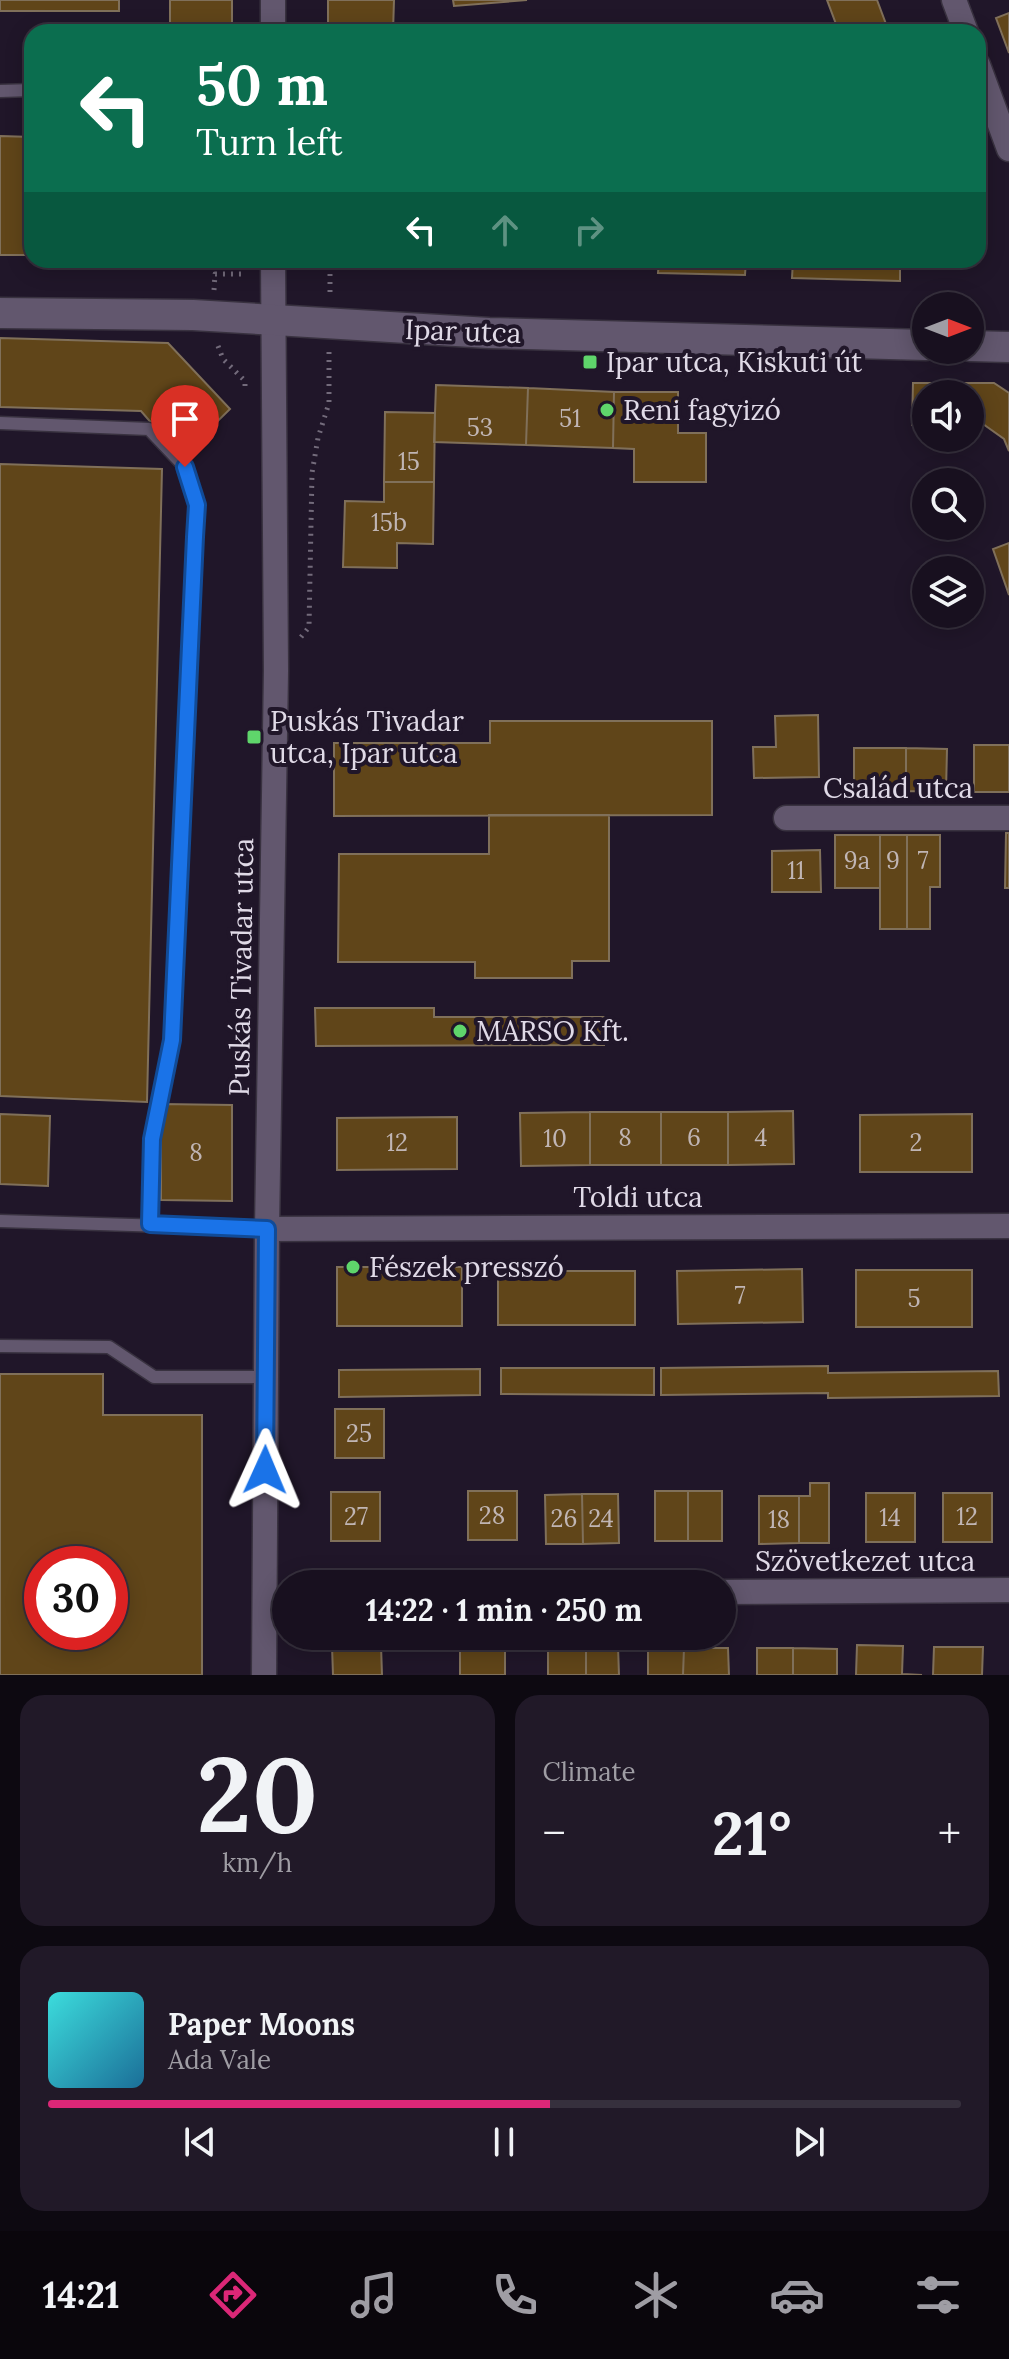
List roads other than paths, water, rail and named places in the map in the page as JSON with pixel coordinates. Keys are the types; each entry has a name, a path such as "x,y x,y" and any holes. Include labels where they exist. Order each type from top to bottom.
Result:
{"street":[{"path":"273,0 273,24"},
{"path":"959,2 964,24"},
{"path":"986,87 1009,149"},
{"name":"Puskás Tivadar utca","path":"273,268 276,671 266,1377 274,1570"},
{"name":"Ipar utca","path":"0,313 193,315 489,333 912,345"},
{"path":"984,346 1009,347"},
{"name":"Család utca","path":"786,818 1009,818"},
{"name":"Toldi utca","path":"267,1229 1009,1226"},
{"name":"Szövetkezet utca","path":"736,1592 1009,1590"},
{"name":"Puskás Tivadar utca","path":"264,1675 272,1616"}],"lane":[{"path":"0,91 24,90"},
{"path":"0,423 149,429 185,467 197,505 172,1040 152,1139 150,1224"},
{"path":"0,1221 267,1229"},
{"path":"0,1346 109,1347 154,1377 266,1377"}],"place":[{"name":"Ipar utca, Kiskuti út","path":"590,362"},
{"name":"Reni fagyizó","path":"607,410"},
{"name":"Puskás Tivadar utca, Ipar utca","path":"254,737"},
{"name":"MARSO Kft.","path":"460,1031"},
{"name":"Fészek presszó","path":"353,1267"}]}
